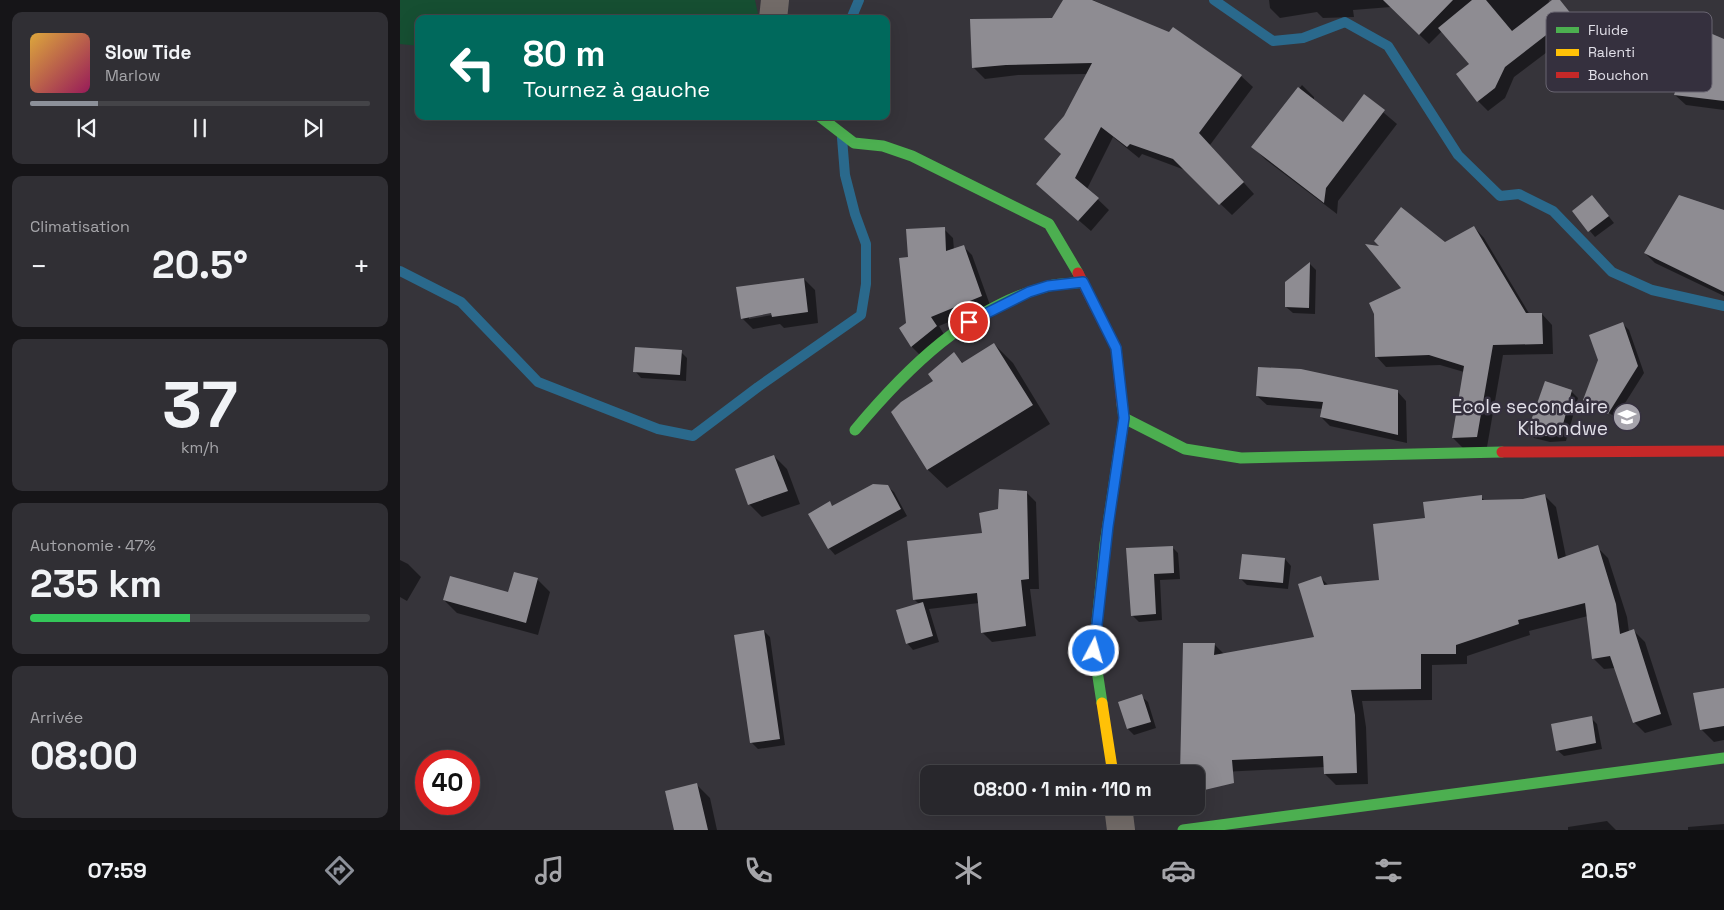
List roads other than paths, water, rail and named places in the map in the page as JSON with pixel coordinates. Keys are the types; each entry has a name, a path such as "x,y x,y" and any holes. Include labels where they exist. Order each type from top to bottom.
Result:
{"street":[{"path":"773,15 775,0"},
{"path":"824,120 854,143 883,146 912,156 1049,224 1083,282 1116,348 1124,418 1108,526 1094,651 1112,765"},
{"path":"855,430 875,405 910,368 969,322 1029,292 1048,286 1083,282"},
{"path":"1124,418 1185,449 1241,458 1620,450 1724,451"},
{"path":"1183,830 1724,758"},
{"path":"1119,815 1121,830"}],"waterway":[{"path":"853,15 859,0"},
{"path":"1214,0 1273,41 1303,38 1345,22 1388,46 1458,155 1500,196 1519,194 1553,211 1612,272 1652,290 1724,306"},
{"path":"400,271 461,302 538,382 658,429 693,436 758,387 861,315 866,284 866,244 855,214 845,175 842,138"}],"place":[{"name":"Ecole secondaire Kibondwe","path":"1627,417"}]}
